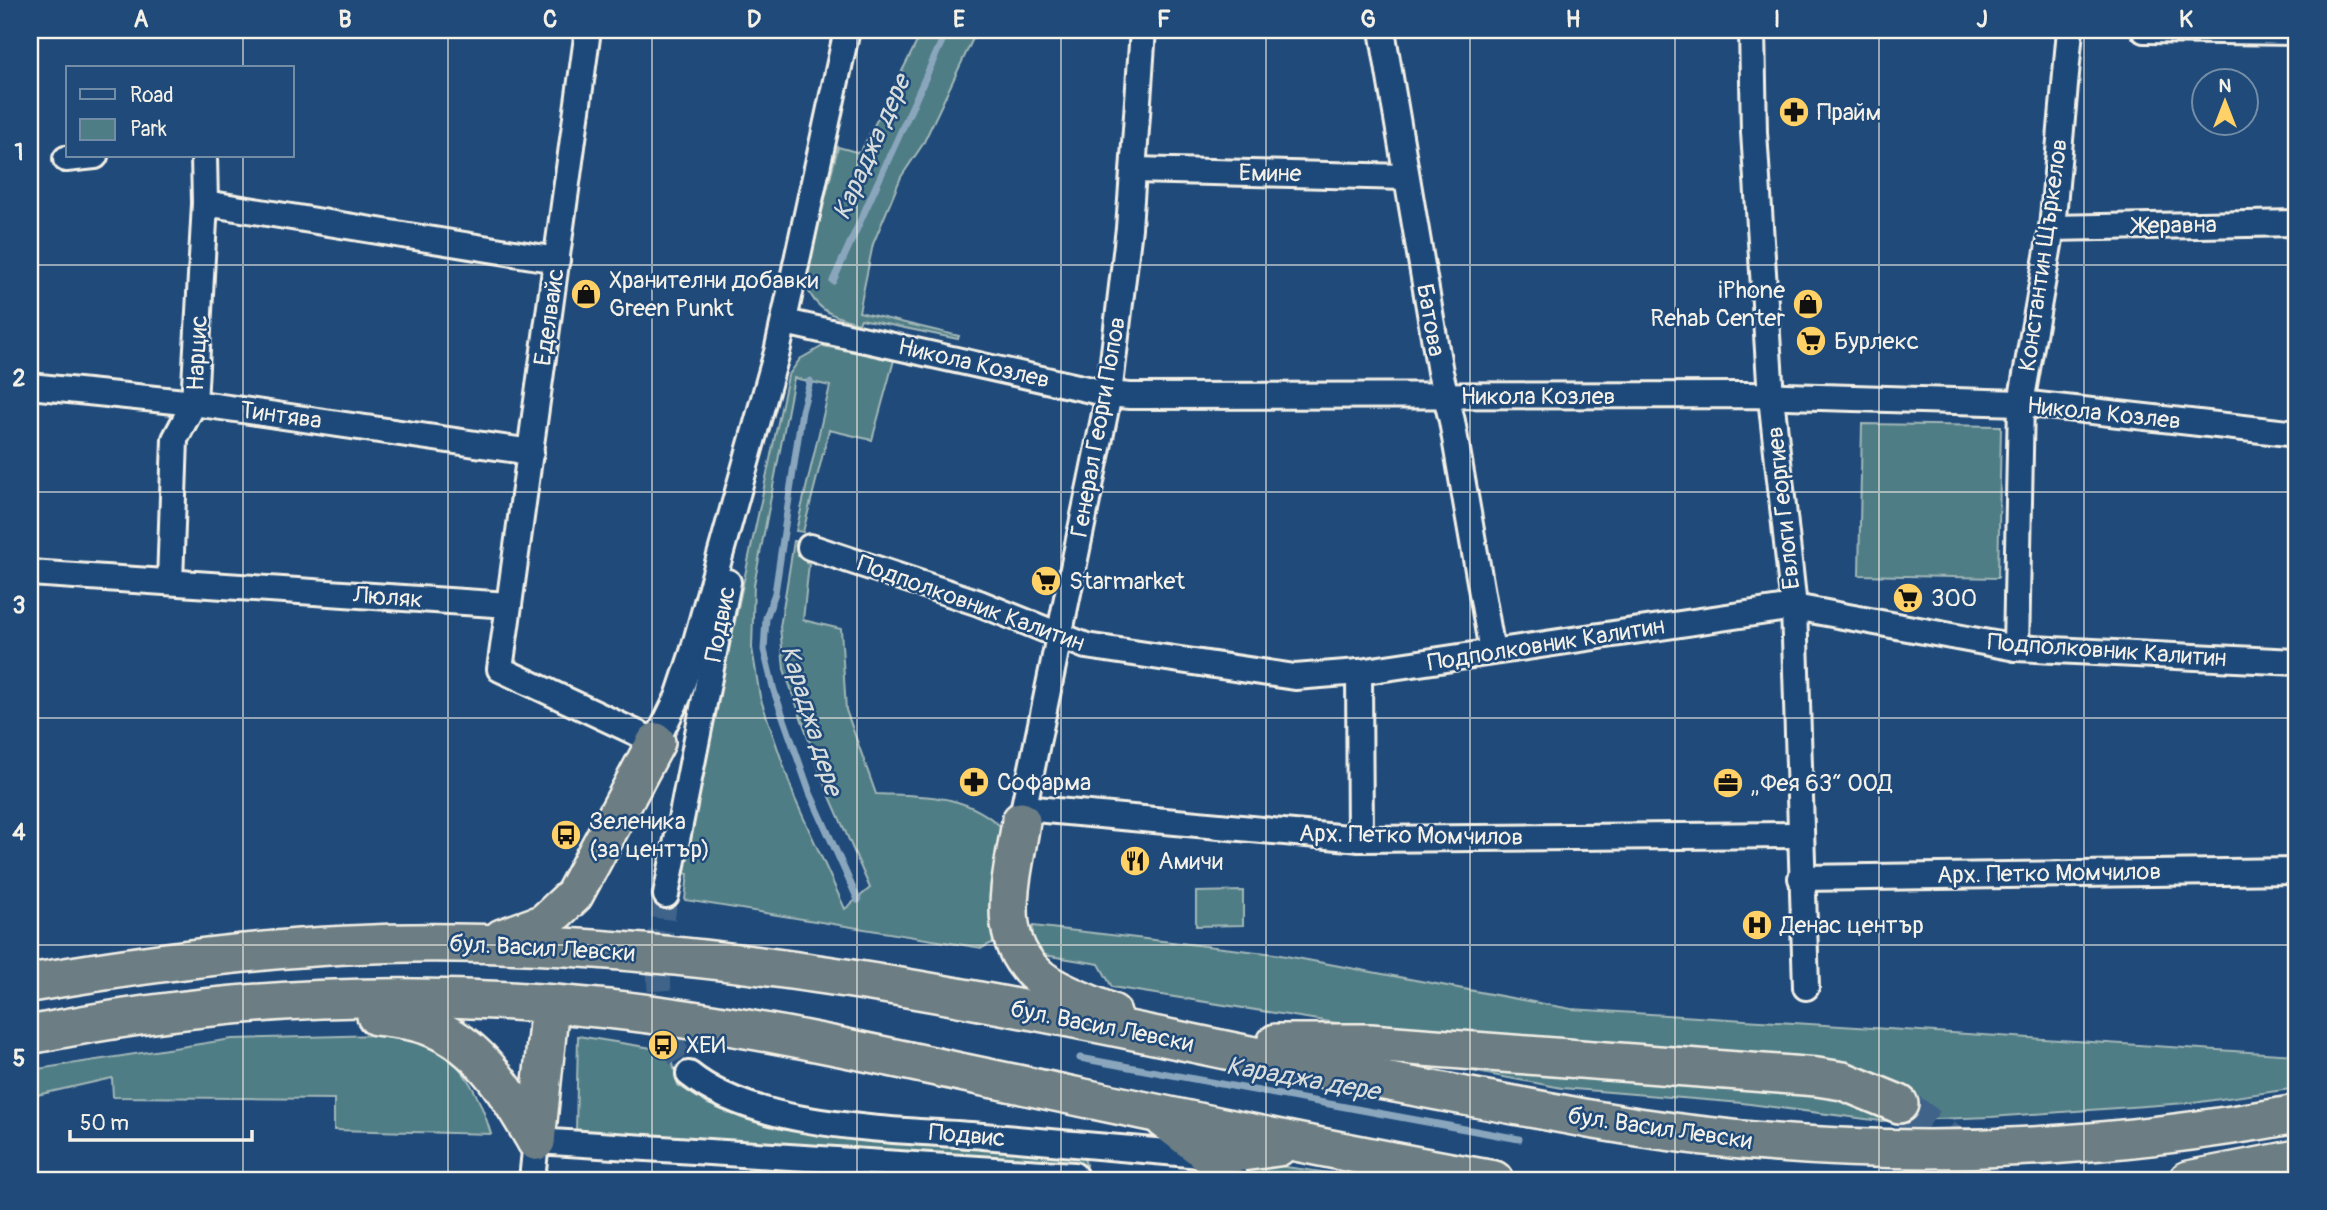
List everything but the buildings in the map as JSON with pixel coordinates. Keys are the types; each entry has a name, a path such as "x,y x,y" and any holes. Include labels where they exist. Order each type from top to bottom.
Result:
{"highway":[{"path":"484,943 529,931 559,912 574,895 656,742"},
{"path":"1022,814 1009,922 1013,947 1021,960 1050,985 1179,1041 1370,1042 1817,1077 1843,1081 1899,1104"},
{"name":"бул. Васил Левски","path":"30,983 254,952 383,944 484,943 678,955 792,968 1655,1131 1716,1139 1829,1148 2032,1147 2104,1141 2297,1115"},
{"path":"30,1035 174,1010 281,1001 392,999 551,1004 694,1019 1448,1173 1494,1180"},
{"path":"281,1001 420,1023 460,1041 489,1069 536,1141"},
{"path":"536,1141 551,1004"},
{"path":"1151,1111 1175,1126 1224,1168 1306,1143"},
{"path":"2188,1180 2297,1159"},
{"path":"1371,1180 1448,1173"}],"street":[{"name":"Еделвайс","path":"509,605 587,30"},
{"name":"Подвис","path":"656,742 678,697 693,652 777,352 795,324 847,30"},
{"name":"Генерал Георги Попов","path":"1022,814 1109,394 1134,170 1143,30"},
{"name":"Батова","path":"1382,30 1405,177 1492,651"},
{"name":"Евлоги Георгиев","path":"1752,30 1754,132 1771,397 1794,607 1799,835 1806,988"},
{"name":"Константин Щъркелов","path":"2016,648 2021,403 2052,228 2070,30"},
{"path":"2144,30 2297,32"},
{"path":"66,159 76,158"},
{"name":"Нарцис","path":"170,582 175,439 194,402 205,203 204,158"},
{"name":"Емине","path":"1134,170 1405,177"},
{"path":"205,203 557,260"},
{"name":"Жеравна","path":"2052,228 2297,223"},
{"name":"Никола Козлев","path":"795,324 1109,394 1771,397 2021,403 2297,434"},
{"name":"Подвис","path":"666,895 777,352"},
{"name":"Тинтява","path":"30,386 194,402 531,452"},
{"name":"Подполковник Калитин","path":"810,547 920,582 1086,646 1279,676 1359,672 1794,607 2016,648 2297,662"},
{"name":"Люляк","path":"30,573 509,605"},
{"path":"509,605 500,669 656,742"},
{"path":"1359,672 1360,839"},
{"name":"Арх. Петко Момчилов","path":"1022,814 1360,839 1799,835"},
{"name":"Арх. Петко Момчилов","path":"1801,878 2297,871"},
{"name":"Подвис","path":"690,1074 729,1099 815,1120 1224,1168"},
{"path":"532,1180 536,1141 1074,1175"}],"green space":[{"path":"923,30 977,30 923,144 901,177 873,244 859,312 959,336 958,339 861,319 859,323 840,318 818,304 805,279 838,147 860,153"},
{"path":"823,346 894,360 872,440 829,430 803,532 796,531 830,386 794,378 754,585 752,648 760,697 795,799 845,909 870,888 824,783 784,669 780,627 794,541 808,543 806,563 809,564 803,620 841,629 846,710 876,794 928,796 960,803 989,817 1003,829 996,941 982,948 685,900 688,874 681,872 788,376 800,359"},
{"path":"1862,424 2001,426 1998,578 1859,575"},
{"path":"1243,891 1243,925 1196,926 1196,892"},
{"path":"1033,926 1275,954 1571,1009 2297,1055 2297,1088 2200,1102 1991,1117 1881,1121 1742,1103 1562,1088 1413,1060 1611,1075 1611,1080 1905,1095 1362,1027 1112,987 1099,964 1044,955 1032,939"},
{"path":"380,1035 424,1044 454,1063 476,1093 491,1134 334,1130 334,1099 113,1097 112,1078 37,1095 31,1070 232,1039"},
{"path":"578,1036 670,1051 678,1085 708,1104 742,1118 798,1128 1084,1158 1086,1165 576,1133"},
{"path":"1234,1160 1336,1174 1339,1180 1246,1180"}],"waterway":[{"name":"Караджа дере","path":"833,281 947,30"},
{"name":"Караджа дере","path":"810,381 802,411 775,593 766,618 764,650 774,691 810,793 858,900"},
{"name":"Караджа дере","path":"1080,1058 1519,1139"}],"tunnel":[{"path":"666,895 659,960 662,1009 670,1038 689,1074"},
{"path":"1899,1104 1950,1142 1981,1180"}],"place":[{"name":"Прайм","path":"1794,112"},
{"name":"Хранителни добавки Green Punkt","path":"586,294"},
{"name":"iPhone Rehab Center","path":"1808,304"},
{"name":"Бурлекс","path":"1811,341"},
{"name":"Starmarket","path":"1046,581"},
{"name":"300","path":"1908,598"},
{"name":"Софарма","path":"974,782"},
{"name":"„Фея 63“ ООД","path":"1728,783"},
{"name":"Зеленика (за център)","path":"566,835"},
{"name":"Амичи","path":"1135,861"},
{"name":"Денас център","path":"1757,925"},
{"name":"ХЕИ","path":"663,1045"}]}
